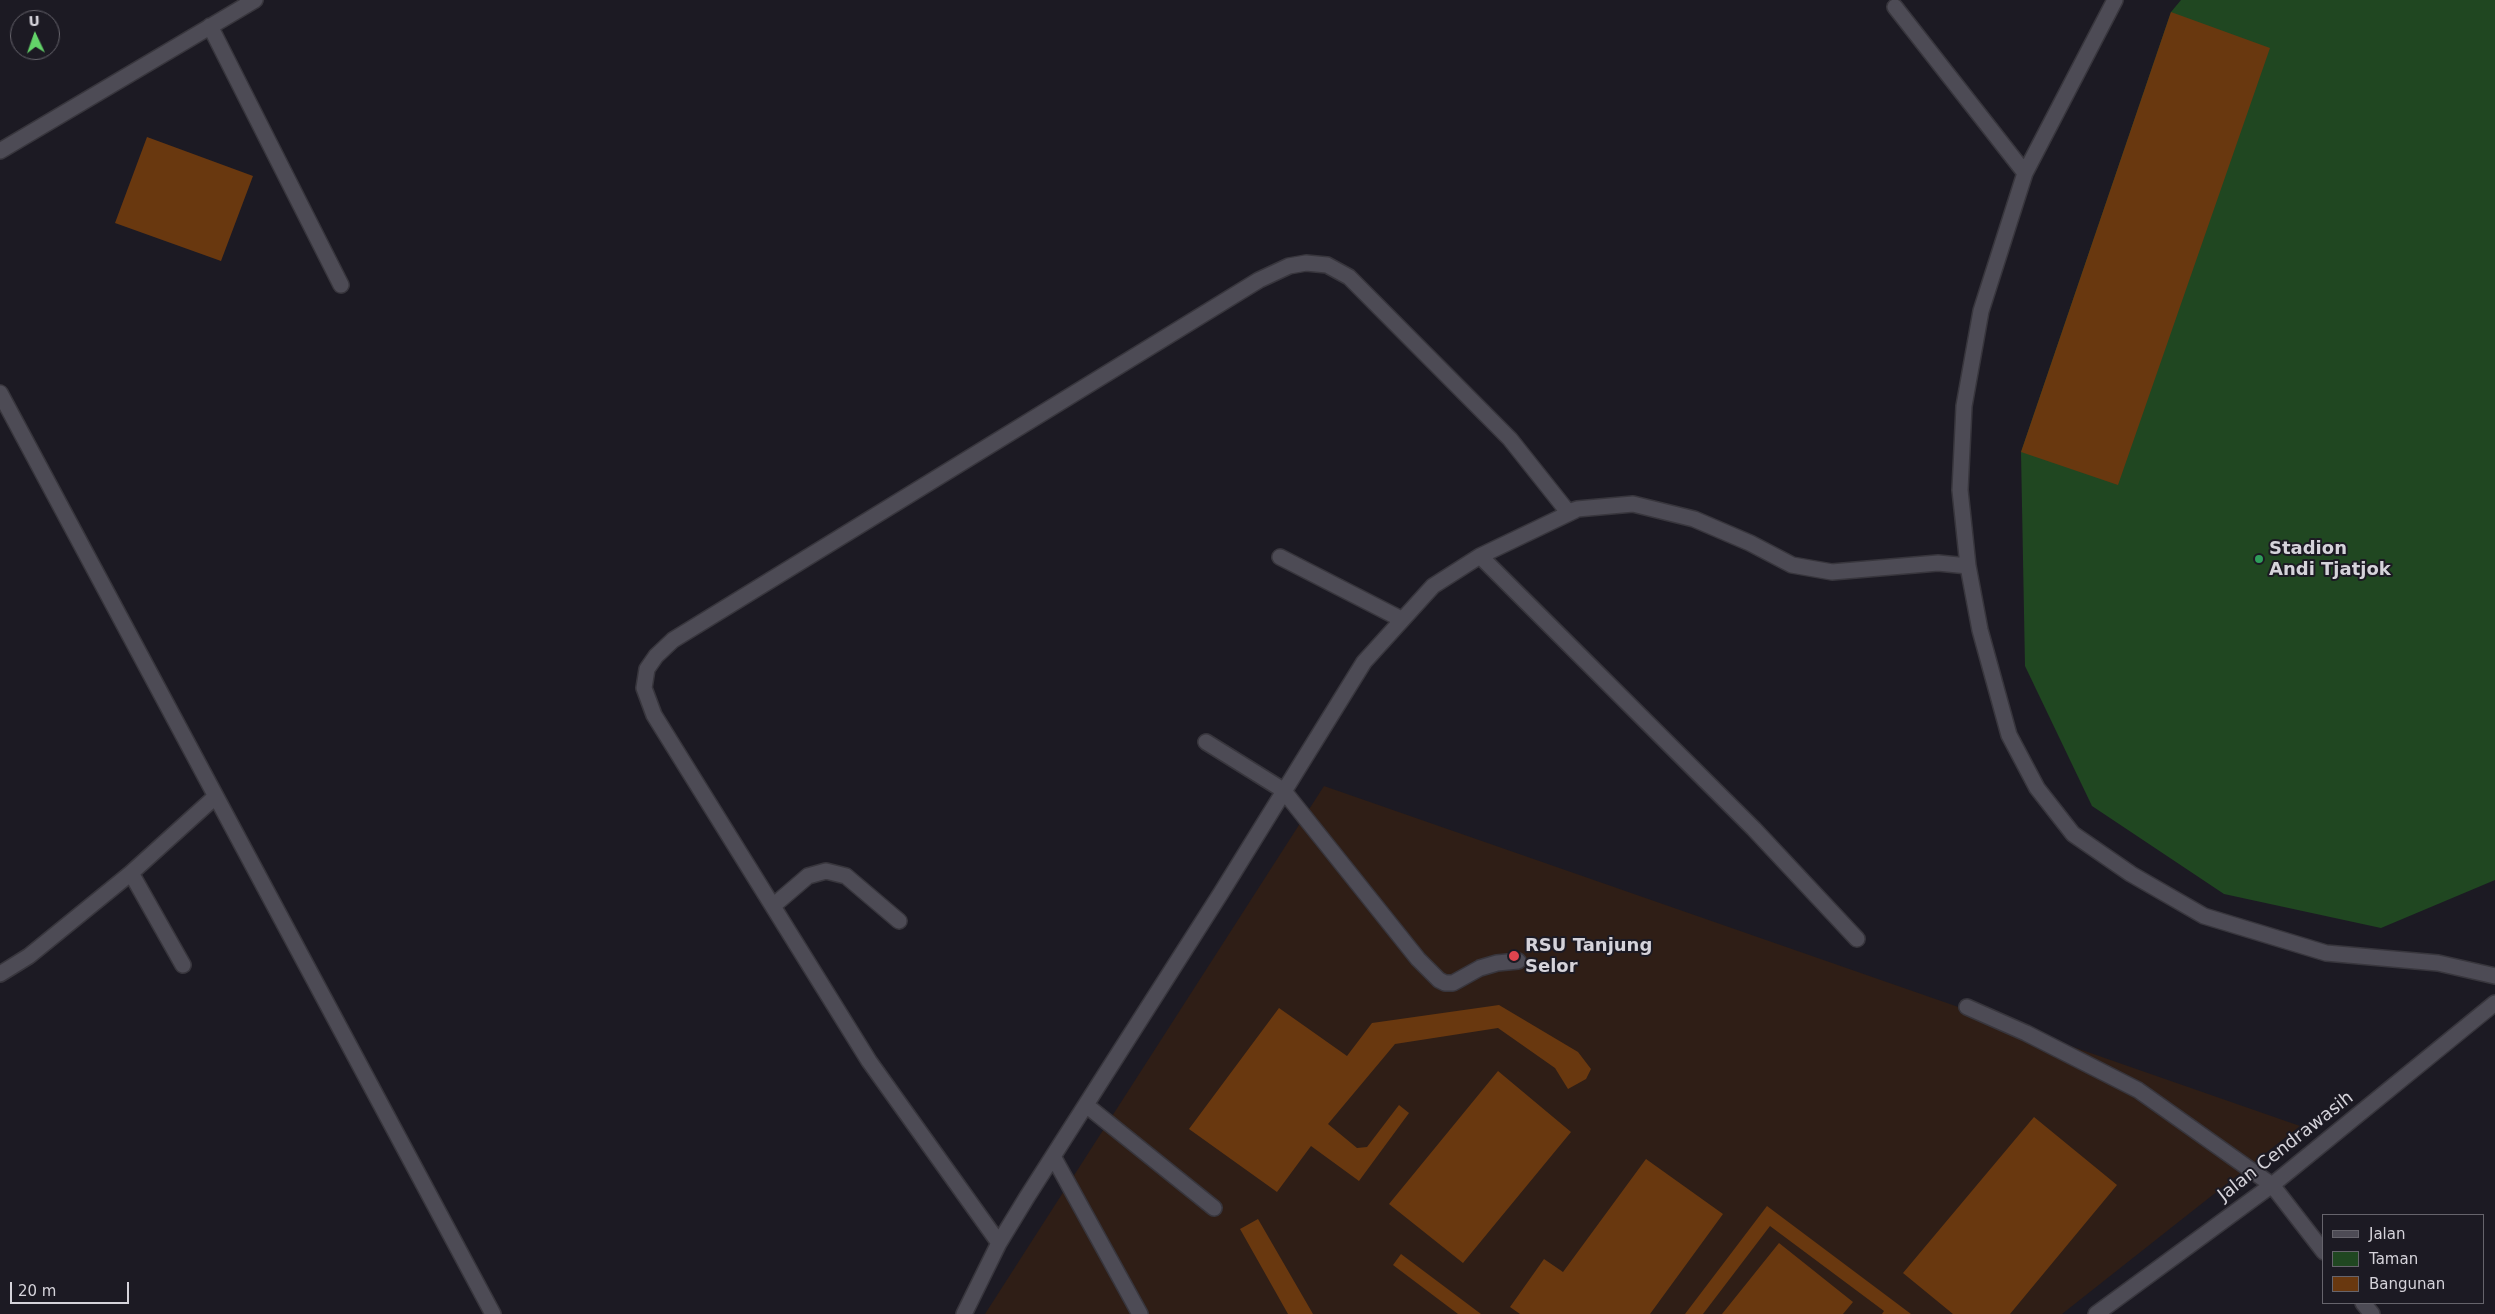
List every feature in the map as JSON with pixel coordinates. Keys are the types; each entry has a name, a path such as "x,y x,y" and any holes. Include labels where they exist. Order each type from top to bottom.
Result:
{"street":[{"path":"2115,0 2025,173 1981,311 1964,406 1960,490 1968,566 1980,630 2009,735 2037,788 2073,834 2131,874 2204,916 2326,953 2438,963 2495,976"},
{"path":"0,151 210,26 246,2"},
{"path":"1895,6 2025,173"},
{"path":"210,26 341,285"},
{"path":"999,1243 869,1061 648,703 644,688 645,678 647,669 656,656 673,640 1267,276 1289,266 1306,263 1328,265 1348,277 1510,439 1572,511"},
{"path":"0,392 493,1314"},
{"path":"964,1314 999,1243 1216,901 1364,662 1401,619 1433,586 1480,556 1572,511 1633,504 1694,519 1750,543 1792,565 1832,572 1938,563 1968,566"},
{"path":"1480,556 1754,829 1857,939"},
{"path":"1280,557 1401,619"},
{"path":"1206,742 1283,790 1418,959 1439,980 1453,983 1480,968 1497,963 1518,961"},
{"path":"0,974 29,956 131,873 215,797"},
{"path":"773,906 808,876 826,872 846,876 900,921"},
{"path":"131,873 183,965"},
{"name":"Jalan Cendrawasih","path":"2096,1314 2272,1185 2495,1003"},
{"path":"1967,1007 2026,1033 2138,1090 2272,1185 2322,1249"},
{"path":"1086,1105 1214,1208"},
{"path":"1054,1158 1140,1314"},
{"path":"2364,1304 2372,1314"}],"shaded area":[{"name":"RSU Tanjung Selor","path":"1324,786 2300,1126 2062,1314 985,1314"}],"green space":[{"name":"Stadion Andi Tjatjok","path":"2181,0 2495,0 2495,880 2381,928 2224,894 2092,806 2025,666 2021,452 2171,12"}],"building":[{"path":"2171,12 2270,48 2118,485 2021,452"},
{"path":"147,137 253,176 221,261 115,223"},
{"path":"1499,1005 1578,1052 1591,1069 1586,1079 1568,1089 1555,1068 1498,1028 1395,1044 1328,1124 1357,1148 1367,1147 1399,1105 1409,1113 1359,1181 1311,1146 1277,1192 1189,1129 1279,1008 1347,1056 1372,1023"},
{"path":"1498,1071 1571,1132 1463,1263 1389,1204"},
{"path":"2034,1117 2117,1185 2010,1314 1953,1314 1903,1273"},
{"path":"1646,1159 1723,1214 1650,1314 1520,1314 1510,1307 1544,1259 1563,1272"},
{"path":"1767,1206 1911,1314 1882,1314 1884,1311 1770,1226 1703,1314 1685,1314"},
{"path":"1258,1219 1313,1314 1288,1314 1240,1229"},
{"path":"1779,1243 1853,1302 1843,1314 1722,1314"},
{"path":"1401,1254 1481,1314 1458,1314 1393,1265"}],"place":[{"name":"Stadion Andi Tjatjok","path":"2259,559"},
{"name":"RSU Tanjung Selor","path":"1514,956"}]}
